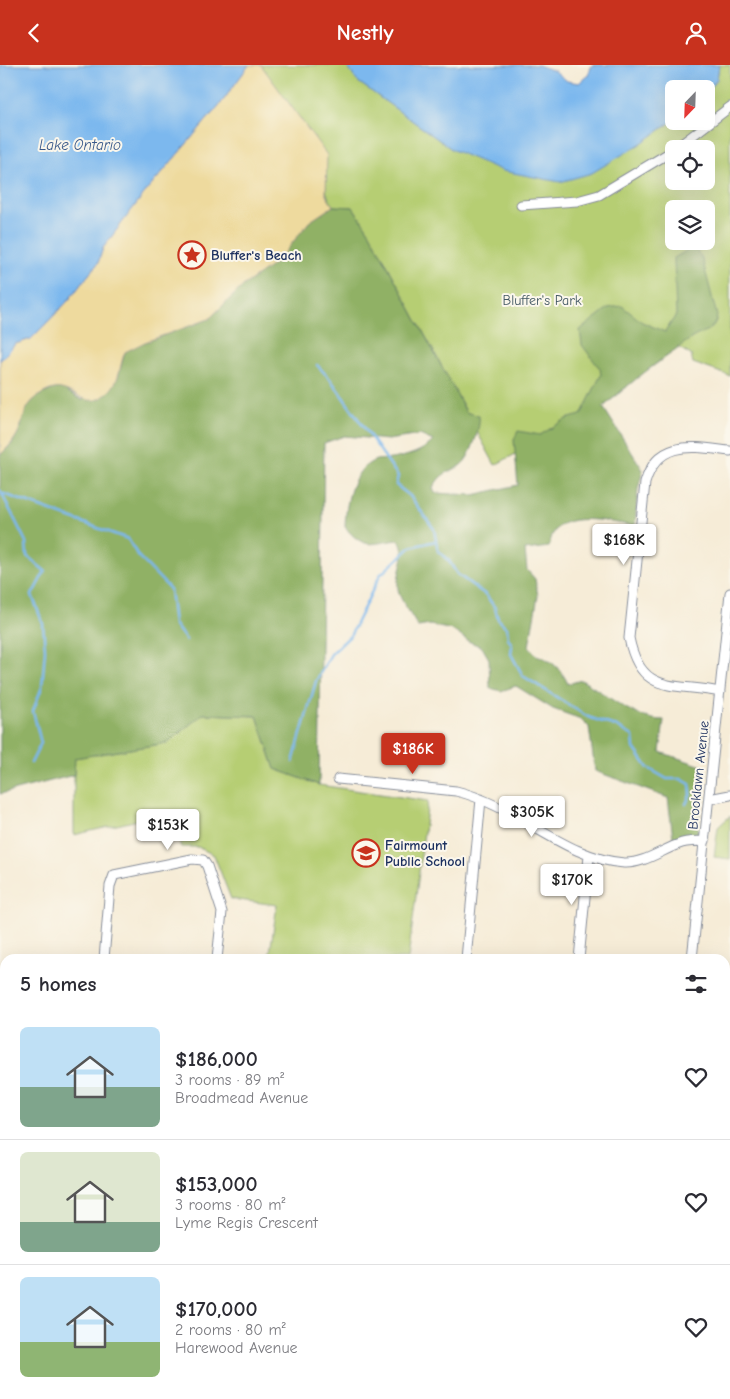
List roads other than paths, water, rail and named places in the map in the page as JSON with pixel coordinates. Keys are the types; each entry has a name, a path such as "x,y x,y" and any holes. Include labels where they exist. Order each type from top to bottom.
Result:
{"street":[{"path":"686,140 730,107"},
{"path":"521,205 577,201 599,195 665,155"},
{"path":"720,692 677,688 660,683 642,672 634,657 629,638 645,483 650,470 668,451 680,447 730,451"},
{"name":"Brooklawn Avenue","path":"693,954 730,593"},
{"path":"338,779 456,791 500,806 596,859 626,863 640,860 683,843 705,841"},
{"path":"709,799 730,795"},
{"path":"466,954 481,799"},
{"path":"579,954 589,856"},
{"path":"104,954 110,886 114,875 192,859 203,860 207,866 220,904 222,912 218,954"}],"water":[{"name":"Lake Ontario","path":"0,65 249,65 222,102 143,195 103,248 98,263 67,302 31,339 15,344 0,361"},
{"path":"346,65 538,65 555,71 567,81 579,83 588,75 592,65 719,65 715,82 715,80 665,80 665,126 592,173 560,182 503,171 453,150 357,81"}],"waterway":[{"path":"317,365 331,380 398,476 396,485 410,496 434,529 438,551 449,561 457,574 486,595 495,608 498,619 507,628 508,638 512,645 511,654 523,676 588,717 615,726 633,736 634,748 648,768 667,779 681,779 690,784 691,793 686,804"},
{"path":"0,490 26,542 27,556 45,571 32,595 43,624 45,650 42,687 33,711 41,743 31,763"},
{"path":"4,494 128,539 138,556 170,589 174,624 186,640"},
{"path":"293,762 316,681 331,654 350,636 380,575 411,547 435,541"}],"place":[{"name":"Bluffer's Beach","path":"192,255"},
{"name":"Fairmount Public School","path":"366,853"}],"park label":[{"name":"Bluffer's Park","path":"542,300"}]}
